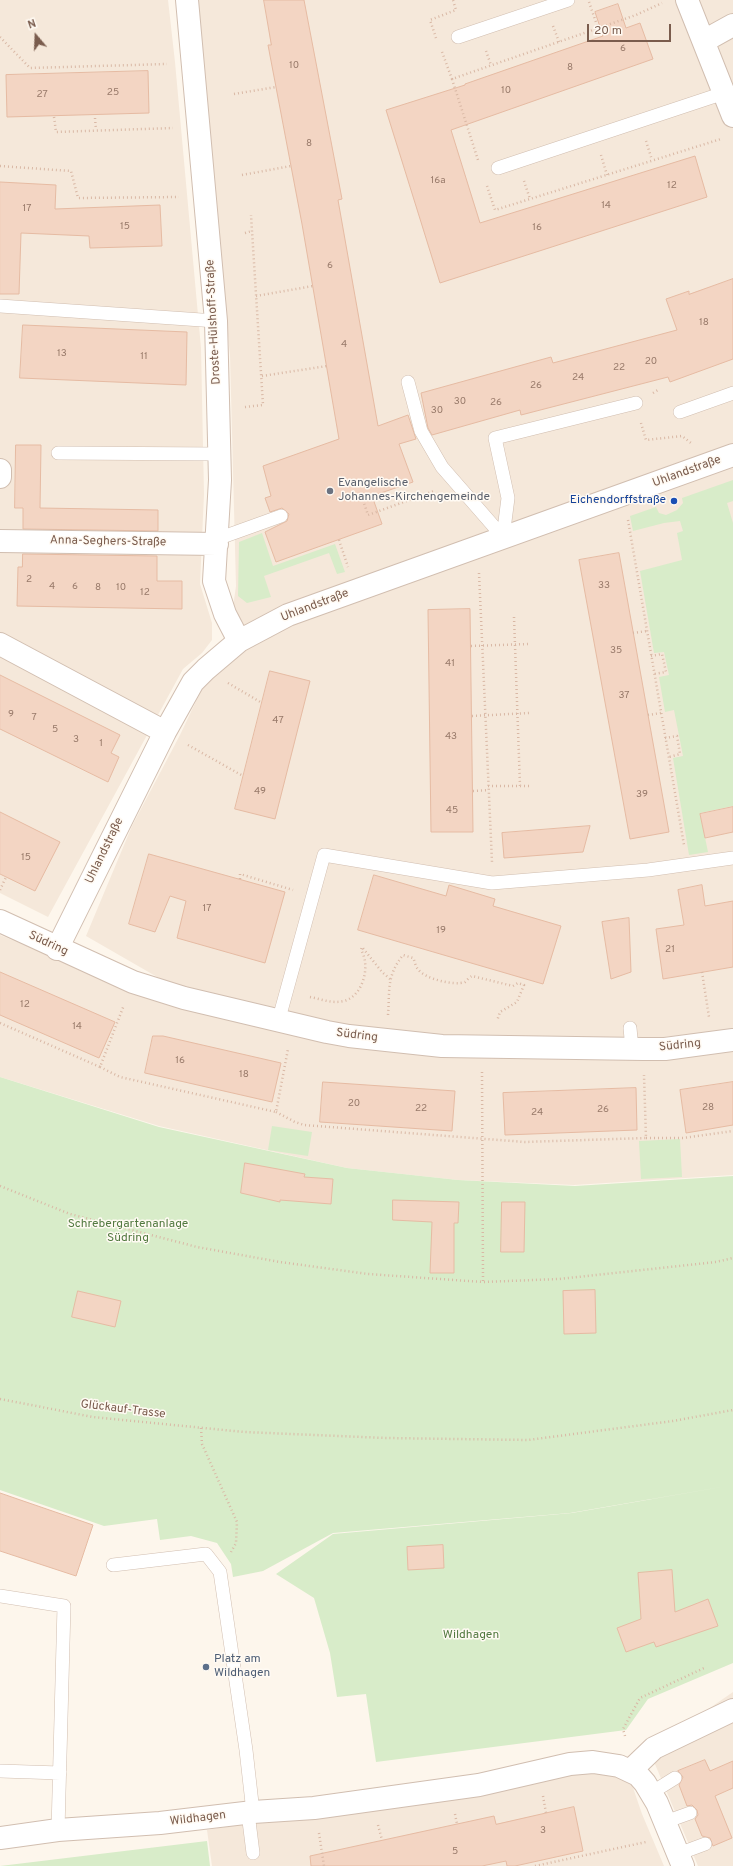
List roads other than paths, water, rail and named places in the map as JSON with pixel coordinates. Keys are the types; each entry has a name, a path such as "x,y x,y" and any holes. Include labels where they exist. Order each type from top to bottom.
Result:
{"street":[{"name":"Droste-Hülshoff-Straße","path":"187,0 216,321 220,454 214,580 225,614 239,640"},
{"path":"686,0 704,41 733,116"},
{"path":"704,41 733,26"},
{"name":"Uhlandstraße","path":"57,949 165,732 193,682 239,640 288,615 733,455"},
{"path":"0,470 0,477"},
{"name":"Anna-Seghers-Straße","path":"0,541 217,541"},
{"path":"0,644 165,732"},
{"name":"Südring","path":"0,921 57,949 133,982 184,998 285,1023 349,1036 442,1046 484,1047 635,1042 665,1049 723,1041"},
{"path":"630,1771 654,1748 733,1710"},
{"name":"Wildhagen","path":"0,1838 58,1830 160,1823 250,1813 314,1808 479,1786 570,1764 609,1763 630,1771 645,1783 665,1822 681,1860"}],"lane":[{"path":"458,37 568,0"},
{"path":"498,168 724,93"},
{"path":"0,306 216,321"},
{"path":"408,382 421,431 442,467 503,537"},
{"path":"680,412 733,393"},
{"path":"503,537 508,498 495,438 636,403"},
{"path":"58,453 220,454"},
{"path":"217,541 281,516"},
{"path":"285,1023 313,895 324,855 492,883 648,870 733,858"},
{"path":"113,1565 206,1554 220,1572 245,1742 254,1853"},
{"path":"0,1596 64,1606 58,1830"},
{"path":"0,1771 60,1772"},
{"path":"651,1793 675,1778"},
{"path":"665,1822 690,1813"},
{"path":"681,1860 705,1844"}],"place":[{"name":"Evangelische Johannes-Kirchengemeinde","path":"330,491"},
{"name":"Eichendorffstraße","path":"674,501"},
{"name":"Platz am Wildhagen","path":"206,1667"}],"park label":[{"name":"Schrebergartenanlage Südring","path":"128,1232"}]}
